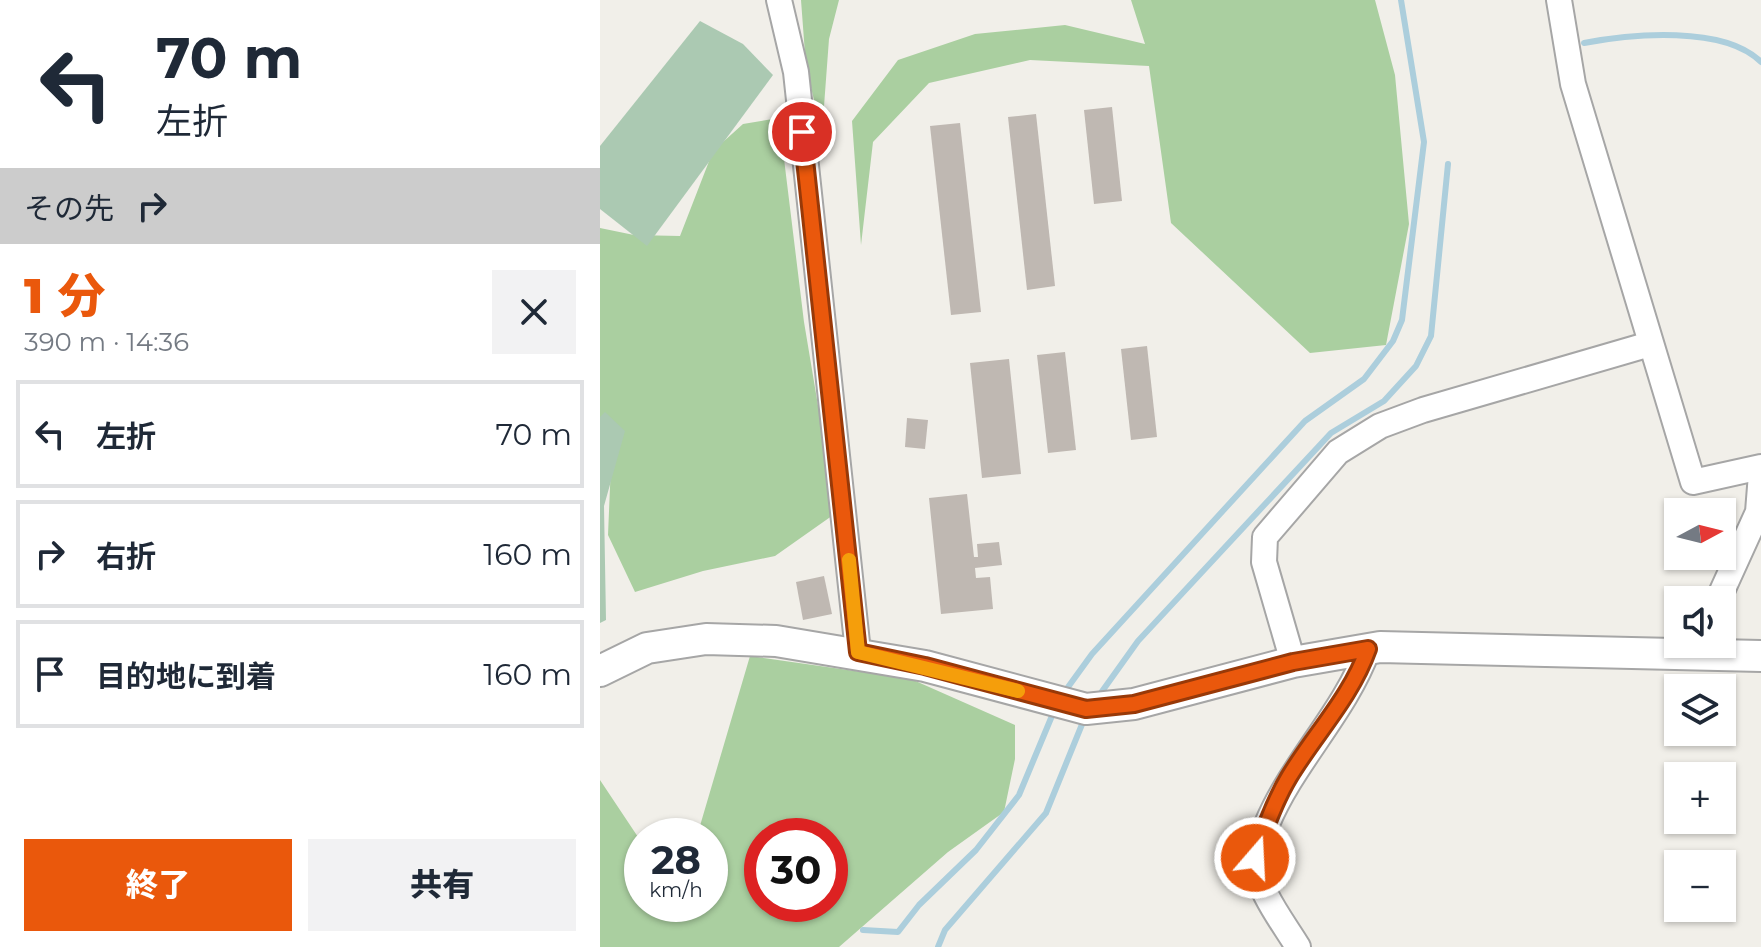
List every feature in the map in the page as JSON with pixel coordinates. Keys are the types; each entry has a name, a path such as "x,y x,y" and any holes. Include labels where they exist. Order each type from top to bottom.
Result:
{"street":[{"path":"779,0 796,72 858,652"},
{"path":"1559,0 1573,84 1693,482 1761,467"},
{"path":"1293,662 1264,562 1265,537 1338,452 1380,426 1423,410 1650,344"},
{"path":"1724,586 1758,512 1761,474"},
{"path":"600,671 647,648 706,639 776,641 858,652 925,666 1076,706 1160,699 1293,662 1368,649 1664,650"},
{"path":"1298,947 1260,881 1255,858 1288,778 1359,674 1368,649"},
{"path":"1736,654 1761,656"}],"green space":[{"path":"801,0 839,0 829,39 822,133 806,67"},
{"path":"1131,0 1375,0 1395,75 1409,224 1386,345 1310,353 1171,223 1149,66 1030,60 929,83 873,142 861,245 852,121 898,60 975,34 1065,25 1145,44"},
{"path":"700,21 743,44 773,75 647,246 600,209 600,146"},
{"path":"779,118 804,322 836,513 775,556 703,571 635,592 608,535 611,464 600,456 600,228 634,235 680,236 713,151 743,124"},
{"path":"605,412 625,431 604,506 606,620 600,623 600,417"},
{"path":"750,656 911,679 1015,725 1015,759 1004,812 948,852 839,947 600,947 600,780 625,818 624,922 728,922 728,818 702,818"}],"building":[{"path":"1112,107 1122,201 1094,204 1084,110"},
{"path":"1036,114 1055,286 1027,290 1008,117"},
{"path":"960,123 981,312 951,315 930,126"},
{"path":"1147,346 1157,437 1131,440 1121,349"},
{"path":"1065,352 1076,450 1048,453 1037,355"},
{"path":"1009,359 1021,474 982,478 970,363"},
{"path":"907,418 928,420 925,449 905,447"},
{"path":"967,494 974,557 978,557 977,544 999,542 1002,565 975,568 976,578 990,577 993,609 941,614 929,498"},
{"path":"824,576 832,614 803,620 796,582"}],"waterway":[{"path":"1063,694 1092,654 1305,421 1364,379 1393,341 1402,320 1424,142 1401,0"},
{"path":"1584,43 1651,35 1701,37 1745,50 1761,62"},
{"path":"1098,697 1138,641 1331,433 1384,401 1416,366 1431,336 1448,164"},
{"path":"863,930 898,932 919,905 976,850 1019,795 1054,711"},
{"path":"938,947 945,930 1046,813 1085,717"}],"slow traffic":[{"path":"849,560 858,652 1018,691"}],"route":[{"path":"802,132 858,652 925,666 1076,709 1103,709 1160,699 1293,662 1368,649 1359,674 1288,778 1255,858"}]}
